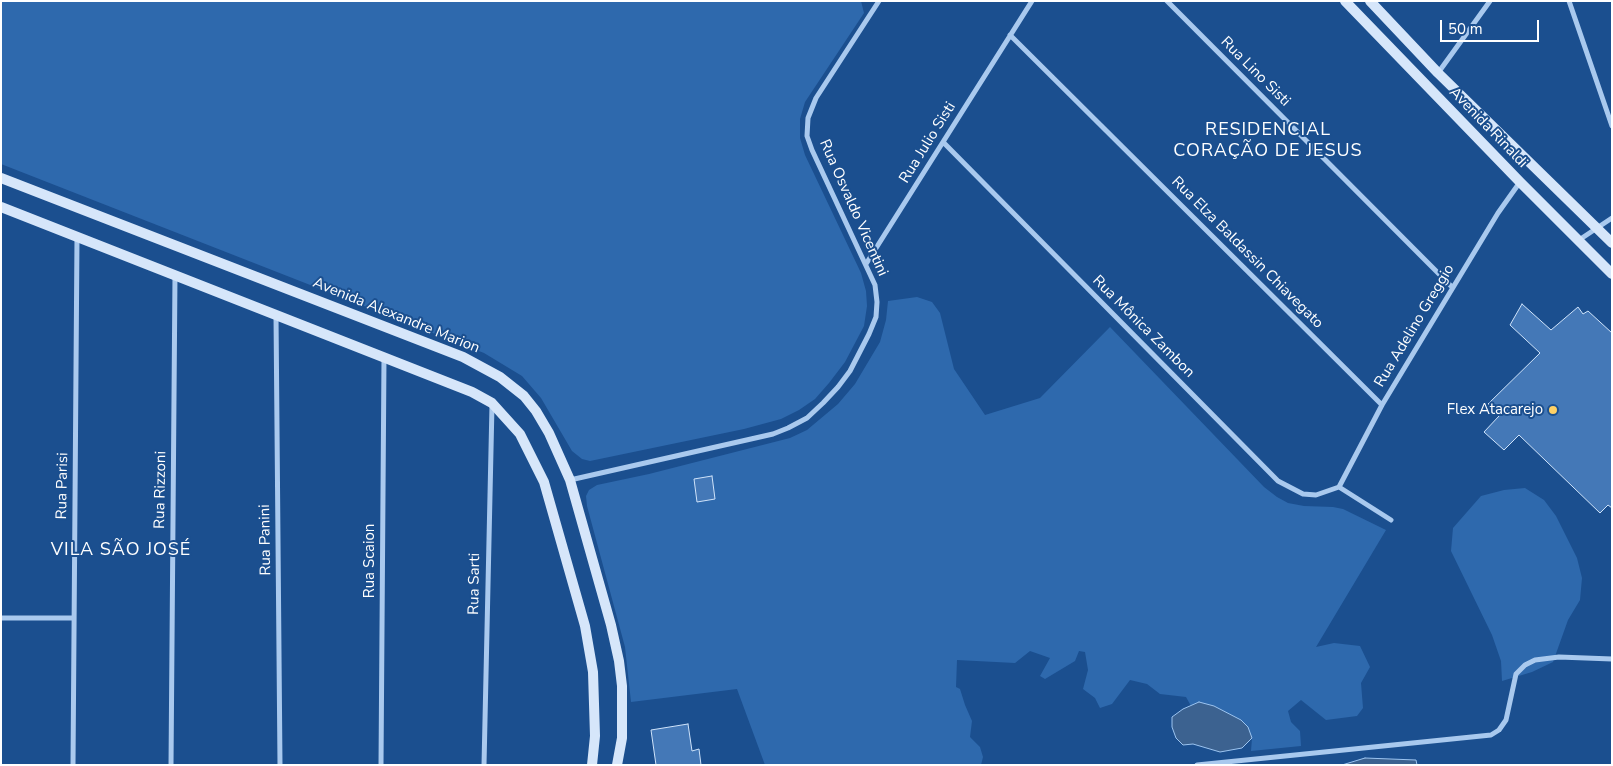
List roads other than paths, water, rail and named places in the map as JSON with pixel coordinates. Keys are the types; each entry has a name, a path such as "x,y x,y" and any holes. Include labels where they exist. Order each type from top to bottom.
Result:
{"street":[{"name":"Rua Osvaldo Vicentini","path":"570,480 773,434 806,418 838,388 850,371 876,316 875,285 812,150 807,136 808,118 816,98 879,1"},
{"name":"Rua Julio Sisti","path":"866,264 1032,1"},
{"name":"Rua Lino Sisti","path":"1167,1 1452,287"},
{"name":"Avenida Rinaldi","path":"1370,1 1438,73 1612,243"},
{"path":"1438,73 1490,1"},
{"path":"1569,1 1612,126"},
{"name":"Avenida Rinaldi","path":"1347,2 1520,182 1612,274"},
{"name":"Rua Elza Baldassin Chiavegato","path":"1010,34 1382,405"},
{"name":"Rua Mônica Zambon","path":"944,143 1278,481 1303,494 1316,495 1339,487"},
{"name":"Avenida Alexandre Marion","path":"1,178 463,357 500,377 524,396 550,433 570,480 611,625 622,686 622,738 617,765"},
{"name":"Rua Adelino Greggio","path":"1339,487 1382,405 1452,287 1498,213 1520,182"},
{"path":"1,206 472,392 492,403 520,434 544,482 585,626 593,672 595,736 592,765"},
{"path":"1579,240 1612,218"},
{"name":"Rua Parisi","path":"73,765 77,237"},
{"name":"Rua Rizzoni","path":"171,765 175,275"},
{"name":"Rua Panini","path":"276,315 280,765"},
{"name":"Rua Scaion","path":"381,765 384,358"},
{"name":"Rua Sarti","path":"484,765 492,403"},
{"path":"1339,487 1391,520"},
{"path":"1,618 74,618"},
{"path":"1197,765 1491,734 1499,730 1506,720 1516,674 1525,665 1535,660 1553,657 1612,659"}],"place":[{"name":"Flex Atacarejo","path":"1553,410"}],"district":[{"name":"RESIDENCIAL CORAÇÃO DE JESUS","path":"1268,141"},
{"name":"VILA SÃO JOSÉ","path":"121,551"}]}
